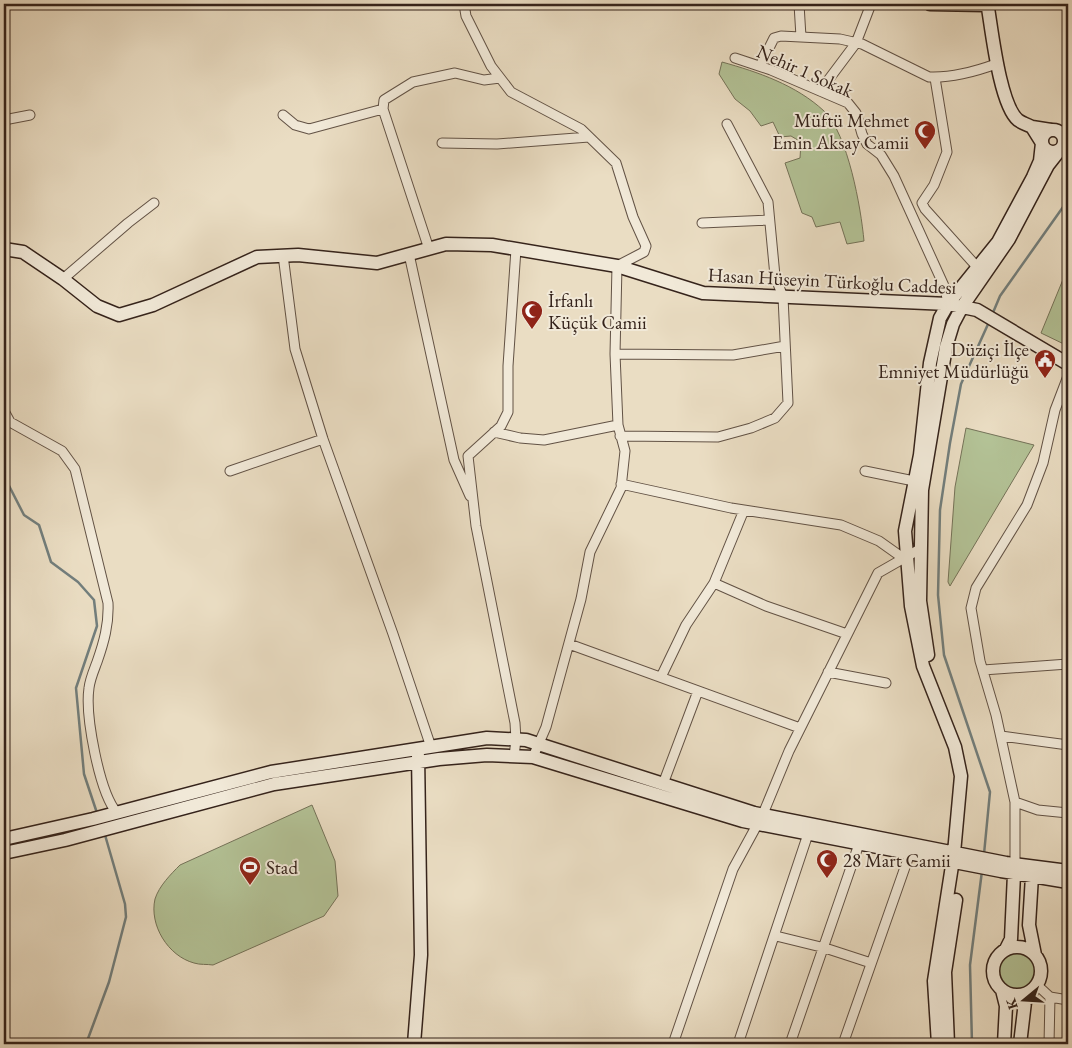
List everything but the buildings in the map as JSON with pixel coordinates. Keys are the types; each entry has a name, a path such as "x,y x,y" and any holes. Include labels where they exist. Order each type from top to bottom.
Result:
{"street":[{"path":"464,4 466,16 491,66 511,92 581,129 616,163 633,217 646,246 644,252 629,258 617,266 615,354 618,425 625,451 621,484 590,552 569,644 546,727 533,757"},
{"path":"799,4 802,38"},
{"path":"820,91 856,43 871,4"},
{"path":"930,4 985,4 989,16 996,64 1012,111 1018,120 1032,127 1060,133"},
{"path":"760,66 774,38 781,36 840,39 862,44 929,78 975,71 996,64"},
{"name":"Nehir 1 Sokak","path":"735,58 760,66 848,103 856,113 867,144 881,155 894,176 945,288 948,304"},
{"path":"429,249 383,109 384,100 413,82 454,73 484,80 500,78"},
{"path":"935,78 947,152 934,185 922,203 978,268"},
{"path":"283,115 295,125 309,129 383,109"},
{"path":"4,120 30,115"},
{"path":"620,436 718,438 775,418 788,403 783,297 775,276 768,202 727,124"},
{"path":"1032,127 1048,152 1063,148"},
{"path":"948,1044 945,972 957,858 961,776 959,760 923,666 904,558 905,531 914,481 930,363 940,318 948,304 998,242 1034,177 1040,161 1043,136 1060,133"},
{"path":"938,1044 934,981 968,803 966,761 955,726 930,666 920,601 922,490 944,357 953,324 962,307 1009,239 1048,165 1063,148 1064,141 1060,133"},
{"path":"442,143 497,144 589,137"},
{"path":"63,279 154,203"},
{"path":"702,223 770,220"},
{"name":"Hasan Hüseyin Türkoğlu Caddesi","path":"5,247 23,252 63,279 97,306 119,315 153,305 257,257 283,255 377,262 446,244 492,245 617,266 703,293 948,304 977,310 1068,364"},
{"path":"514,756 516,740 473,503 468,456 501,426 508,412 508,366 516,249"},
{"path":"409,254 454,460 473,503"},
{"path":"283,255 295,349 323,439 393,634 424,748 418,762 421,955 414,1044"},
{"path":"615,354 733,355 785,346"},
{"path":"1004,1044 1006,1006 1002,990 993,977 993,969 999,954 1006,949 1011,939 1009,868 1015,802 1001,736 983,670 971,608 976,588 1027,505 1043,463 1055,410 1068,376"},
{"path":"4,410 10,422 62,451 75,469 108,603 109,622 89,686 88,707 97,762 112,814"},
{"path":"494,432 544,440 618,425"},
{"path":"230,471 323,439"},
{"path":"865,471 914,481"},
{"path":"621,484 744,510 841,525 879,541 904,558"},
{"path":"661,677 686,625 714,583 744,510"},
{"path":"673,1044 733,869 760,819 800,728 878,573 920,549"},
{"path":"714,583 766,606 847,634"},
{"path":"569,644 800,728"},
{"path":"983,670 1068,664"},
{"path":"828,672 886,683"},
{"path":"663,784 698,691"},
{"path":"1001,736 1068,745"},
{"path":"4,852 65,840 99,826 112,814 271,772 487,738 537,744 663,784 760,819 976,861 1009,868 1032,876 1068,882"},
{"path":"4,839 99,826 274,784 418,762 486,755 533,757 760,819 808,834 910,854 957,858"},
{"path":"1015,802 1038,810 1068,813"},
{"path":"738,1044 776,936 808,834"},
{"path":"790,1044 825,948 859,844"},
{"path":"843,1044 910,854"},
{"path":"1009,868 1068,872"},
{"path":"1020,1044 1025,1002 1035,988 1042,969 1035,955 1029,925 1032,876"},
{"path":"776,936 825,948 871,963"},
{"path":"1006,949 1021,947 1035,955"},
{"path":"1002,990 1017,996 1035,988"},
{"path":"1035,988 1050,998 1068,1000"},
{"path":"1049,1044 1050,998"}],"green space":[{"path":"722,62 776,80 801,94 824,111 840,136 852,172 864,241 847,244 840,222 816,227 812,217 802,213 785,163 800,158 801,142 791,136 780,137 773,122 761,126 750,111 735,99 719,74"},
{"path":"1064,277 1068,279 1068,346 1041,333"},
{"path":"966,428 1034,445 950,586 948,582 955,487"},
{"name":"Stad","path":"312,805 335,861 338,896 324,916 213,965 194,963 176,954 162,938 155,919 154,909 157,894 169,876 180,865"},
{"path":"1017,952 1031,957 1036,971 1031,985 1017,990 1003,985 998,971 1003,957"}],"waterway":[{"path":"992,315 1000,296 1068,200"},
{"path":"984,854 990,792 944,655 938,595 940,510 961,384 989,322"},
{"path":"4,476 24,515 39,525 51,562 78,582 94,600 97,626 76,688 84,774 97,813"},
{"path":"86,1044 109,982 126,917 125,904 105,835"},
{"path":"972,1044 970,965 982,871"}],"place":[{"name":"Müftü Mehmet Emin Aksay Camii","path":"925,150"},
{"name":"İrfanlı Küçük Camii","path":"532,330"},
{"name":"Düziçi İlçe Emniyet Müdürlüğü","path":"1045,379"},
{"name":"28 Mart Camii","path":"827,879"},
{"name":"Stad","path":"250,886"}]}
